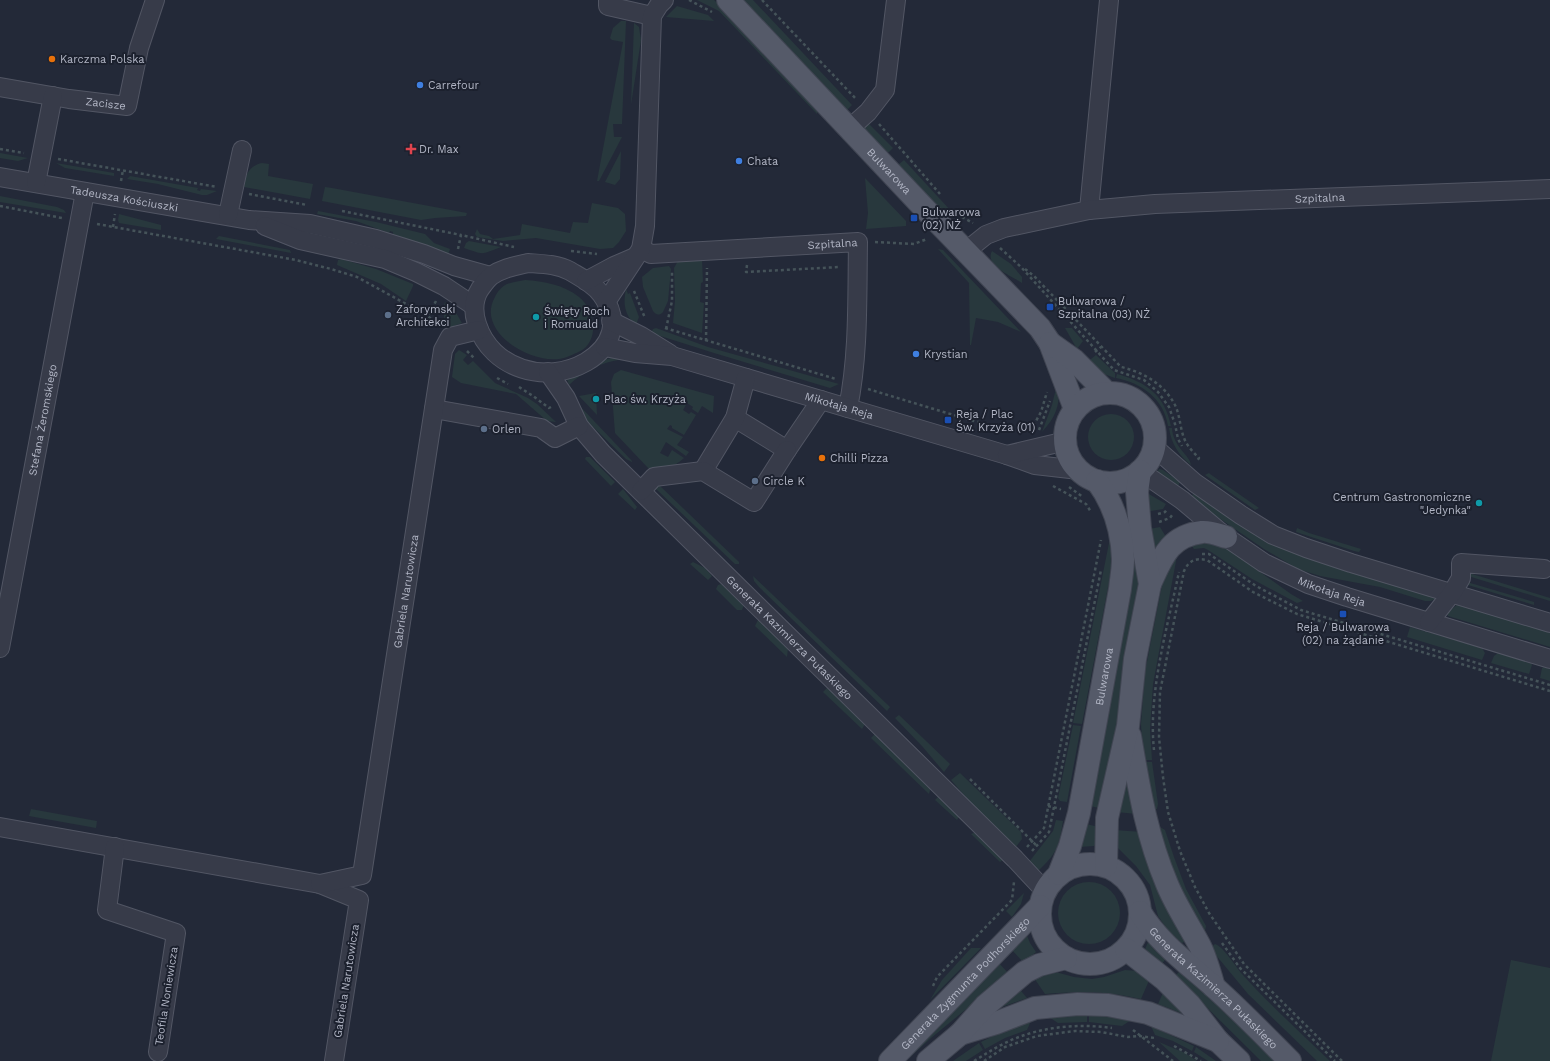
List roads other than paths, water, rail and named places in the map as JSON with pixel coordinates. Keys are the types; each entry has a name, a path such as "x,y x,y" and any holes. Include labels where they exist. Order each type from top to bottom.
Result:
{"main road":[{"name":"Bulwarowa","path":"728,0 942,227 1040,328 1050,343 1074,360 1071,372 1075,409"},
{"name":"Bulwarowa","path":"1071,372 1107,393"},
{"path":"1107,393 1120,394 1133,399 1144,408 1151,420 1155,433 1154,447 1149,460 1140,471 1124,480 1082,484 1070,457 1066,441 1066,430 1075,409 1084,401 1107,393"},
{"path":"1140,471 1137,492 1139,517 1150,584"},
{"name":"Bulwarowa","path":"1058,874 1070,846 1079,813 1120,590 1123,559 1118,521 1108,497 1082,484"},
{"path":"1106,866 1107,818 1128,726 1136,659 1150,584 1164,554 1180,539 1202,531 1226,537"},
{"path":"1128,726 1145,819 1154,849 1167,885 1183,918 1200,947 1214,987"},
{"path":"1089,863 1106,866 1119,873 1130,883 1137,897 1140,912 1139,925 1134,938 1126,949 1113,959 1098,964 1081,964 1066,958 1053,949 1045,936 1040,921 1042,899 1051,882 1058,874 1073,866 1089,863"},
{"name":"Generała Zygmunta Podhorskiego","path":"890,1061 1042,899"},
{"name":"Generała Kazimierza Pułaskiego","path":"1140,912 1154,931 1183,960 1214,987 1290,1061"},
{"path":"1126,949 1164,979 1190,1005 1218,1041 1239,1061"},
{"path":"928,1061 960,1034 985,1006 1025,972 1038,965 1066,958"},
{"path":"960,1034 996,1023 1035,1008 1078,1004 1108,1005 1148,1013 1218,1041"}],"street":[{"name":"Zacisze","path":"0,87 127,106 139,48 155,0"},
{"path":"608,0 608,6 652,16"},
{"path":"606,302 638,253 645,226 652,16 664,0"},
{"path":"849,129 868,112 885,90 896,0"},
{"path":"1089,210 1109,0"},
{"path":"36,183 53,96"},
{"path":"228,216 242,150"},
{"name":"Tadeusza Kościuszki","path":"0,176 249,220 310,224 376,239 424,254 454,266 490,276"},
{"name":"Szpitalna","path":"966,251 986,235 1004,228 1089,210 1155,204 1550,190"},
{"name":"Stefana Żeromskiego","path":"0,648 85,192"},
{"name":"Tadeusza Kościuszki","path":"249,220 300,240 385,259 444,286 474,306"},
{"name":"Szpitalna","path":"638,253 651,254 858,242 853,384 848,408"},
{"path":"586,281 638,253"},
{"path":"528,263 549,264 568,270 586,281 598,290 606,302 612,321 612,330 610,339 605,347 593,358 580,366 564,371 526,371 506,363 490,349 479,330 475,318 474,306 476,295 490,276 508,267 528,263"},
{"path":"612,321 641,336 672,356"},
{"name":"Gabriela Narutowicza","path":"320,884 362,875 443,350 450,337 479,330"},
{"path":"605,347 635,353 672,356"},
{"name":"Mikołaja Reja","path":"672,356 1007,455 1082,484"},
{"name":"Generała Kazimierza Pułaskiego","path":"548,372 566,398 579,426 603,454 1014,866 1042,899"},
{"path":"703,471 735,418 746,378"},
{"path":"641,491 654,477 703,471 754,502 821,400"},
{"path":"434,409 541,428 554,438 579,426"},
{"path":"735,418 787,450"},
{"name":"Mikołaja Reja","path":"1007,455 1066,441"},
{"path":"1154,447 1195,468 1241,515 1273,535 1343,560 1550,623"},
{"name":"Mikołaja Reja","path":"1140,471 1175,496 1226,537 1264,563 1308,584 1550,659"},
{"path":"1429,622 1452,594 1461,578 1461,563 1544,570"},
{"path":"0,826 320,884"},
{"name":"Teofila Noniewicza","path":"116,847 107,910 176,933 158,1052"},
{"name":"Gabriela Narutowicza","path":"320,884 359,900 334,1061"}],"place":[{"name":"Karczma Polska","path":"52,59"},
{"name":"Carrefour","path":"420,85"},
{"name":"Dr. Max","path":"411,149"},
{"name":"Chata","path":"739,161"},
{"name":"Bulwarowa (02) NŻ","path":"914,218"},
{"name":"Bulwarowa / Szpitalna (03) NŻ","path":"1050,307"},
{"name":"Zaforymski Architekci","path":"388,315"},
{"name":"Święty Roch i Romuald","path":"536,317"},
{"name":"Krystian","path":"916,354"},
{"name":"Plac św. Krzyża","path":"596,399"},
{"name":"Reja / Plac Św. Krzyża (01)","path":"948,420"},
{"name":"Orlen","path":"484,429"},
{"name":"Chilli Pizza","path":"822,458"},
{"name":"Circle K","path":"755,481"},
{"name":"Centrum Gastronomiczne \"Jedynka\"","path":"1479,503"},
{"name":"Reja / Bulwarowa (02) na żądanie","path":"1343,614"}]}
